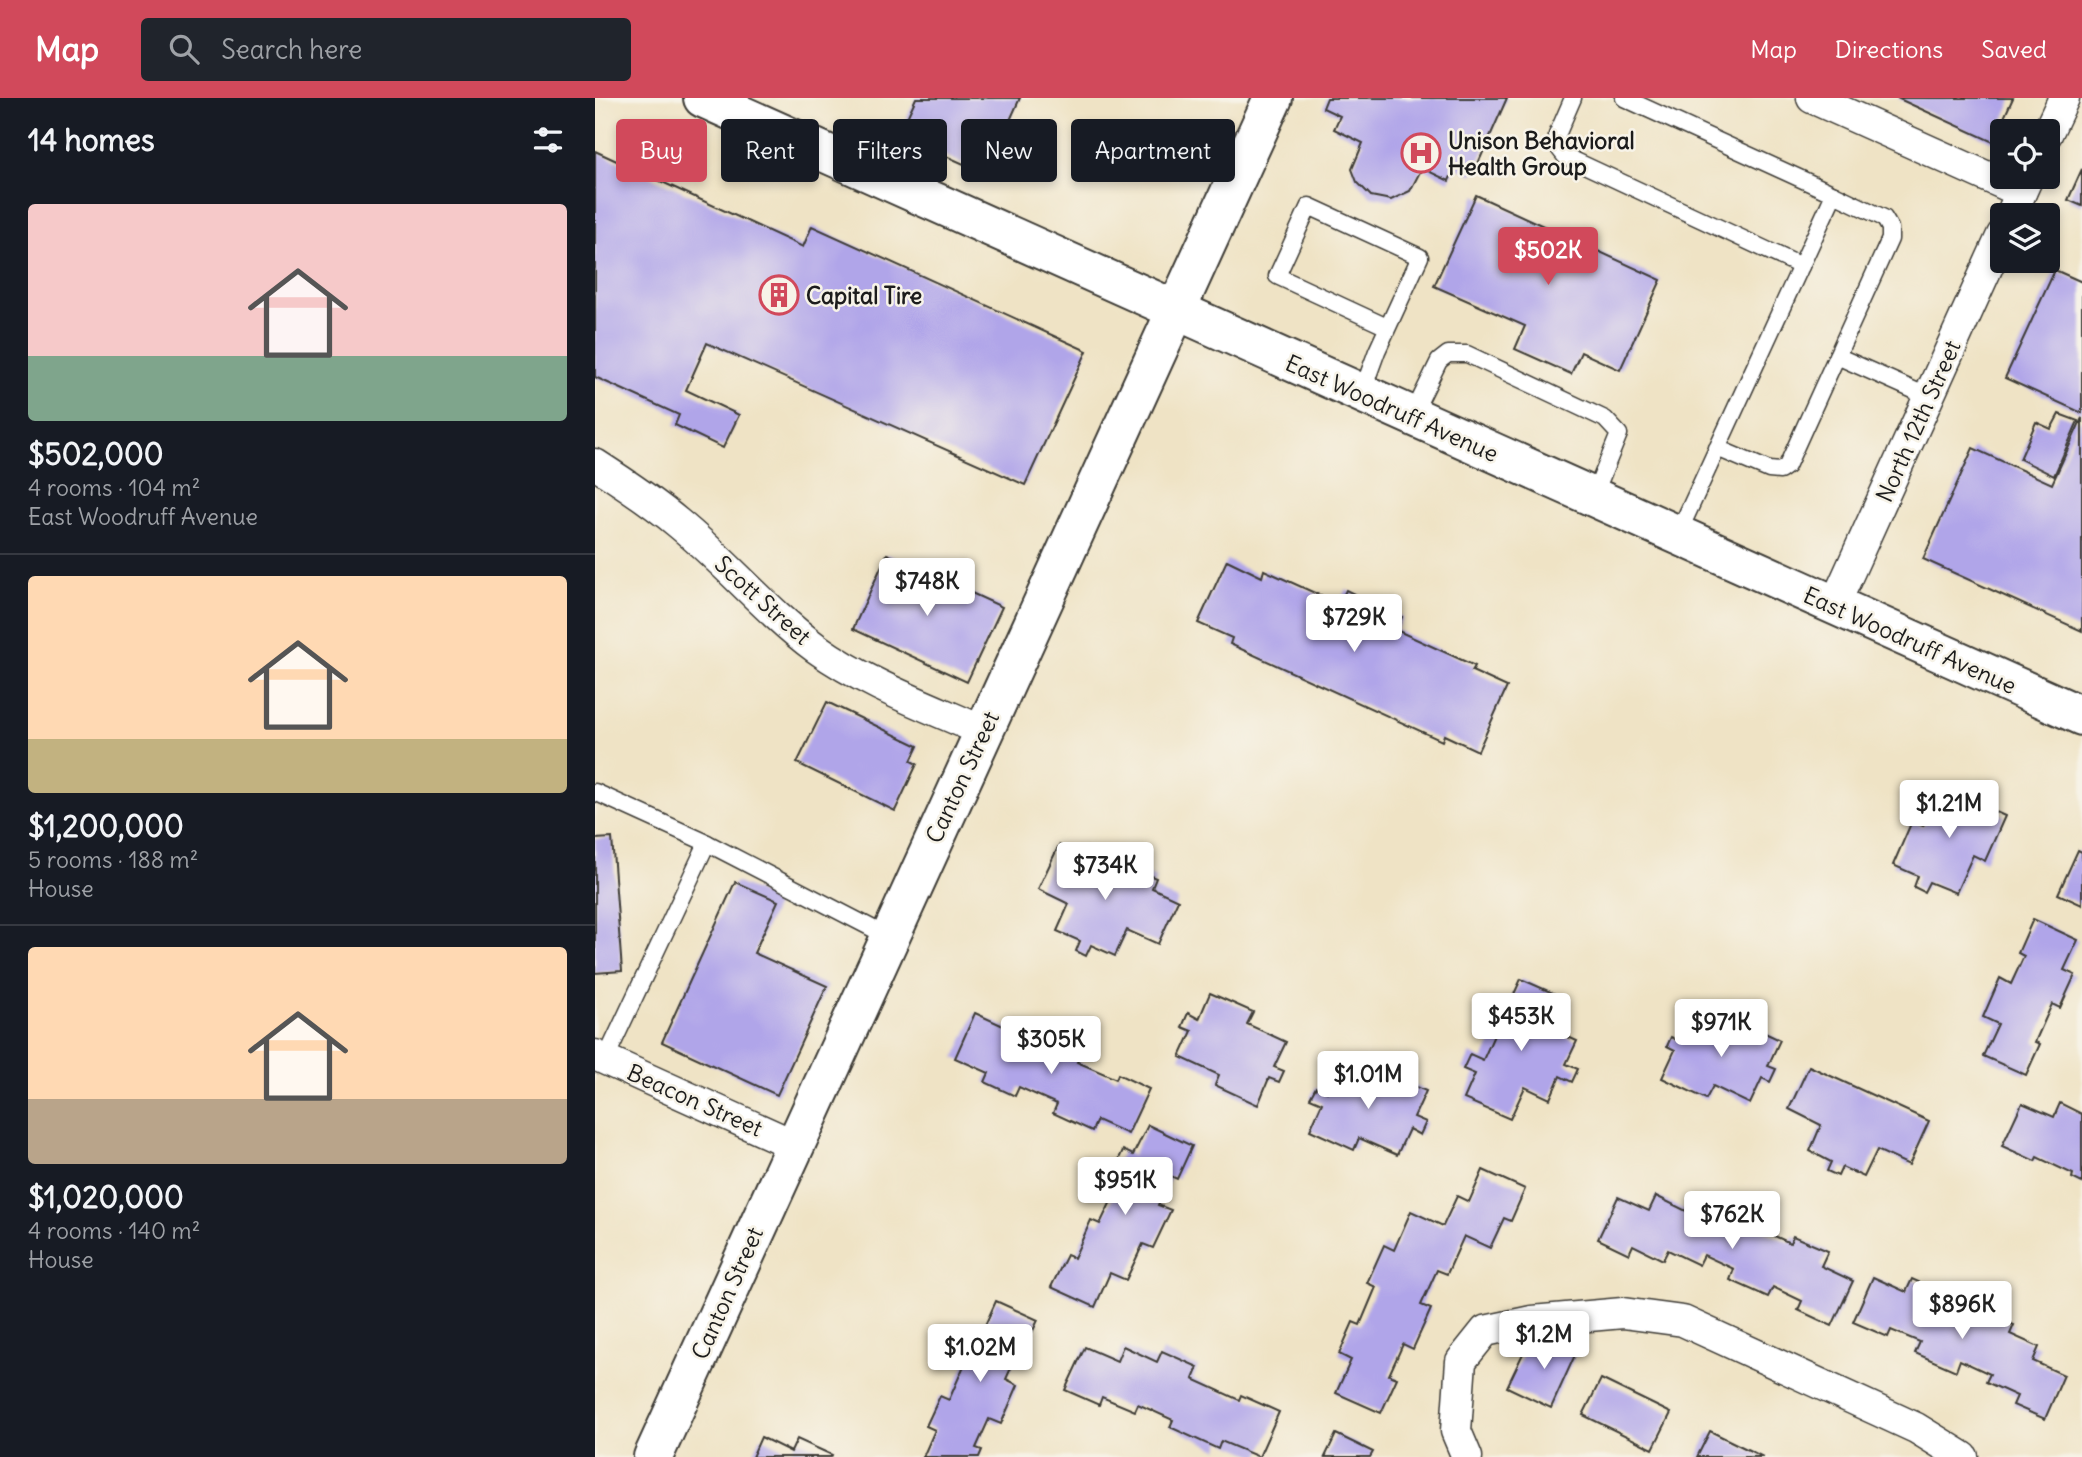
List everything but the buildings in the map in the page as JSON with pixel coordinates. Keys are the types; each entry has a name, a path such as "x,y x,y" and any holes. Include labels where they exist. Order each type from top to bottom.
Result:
{"street":[{"name":"East Woodruff Avenue","path":"703,98 2082,716"},
{"name":"Canton Street","path":"653,1457 1273,98"},
{"path":"1812,98 2020,195"},
{"path":"2054,119 2064,98"},
{"name":"North 12th Street","path":"1834,606 1990,262"},
{"name":"Scott Street","path":"595,464 678,523 746,584 780,620 819,650 862,676 983,732"},
{"name":"Beacon Street","path":"600,1057 794,1145"},
{"path":"1467,1457 1456,1431 1461,1361 1485,1331 1532,1321 1623,1313 1683,1321 1916,1428 1963,1457"}],"lane":[{"path":"1573,98 1557,135 1558,147 1565,156 1801,265"},
{"path":"1624,98 1884,218 1890,228 1889,239 1787,466 1780,471 1769,470 1717,448"},
{"path":"1677,536 1834,194"},
{"path":"1361,395 1420,257 1308,206 1277,276 1388,327"},
{"path":"1411,417 1439,361 1448,354 1467,354 1605,419 1619,434 1593,498"},
{"path":"1837,356 1929,397"},
{"path":"595,792 707,842 889,937"},
{"path":"600,1057 707,842"}],"place":[{"name":"Unison Behavioral Health Group","path":"1421,153"},
{"name":"Capital Tire","path":"779,295"}]}
